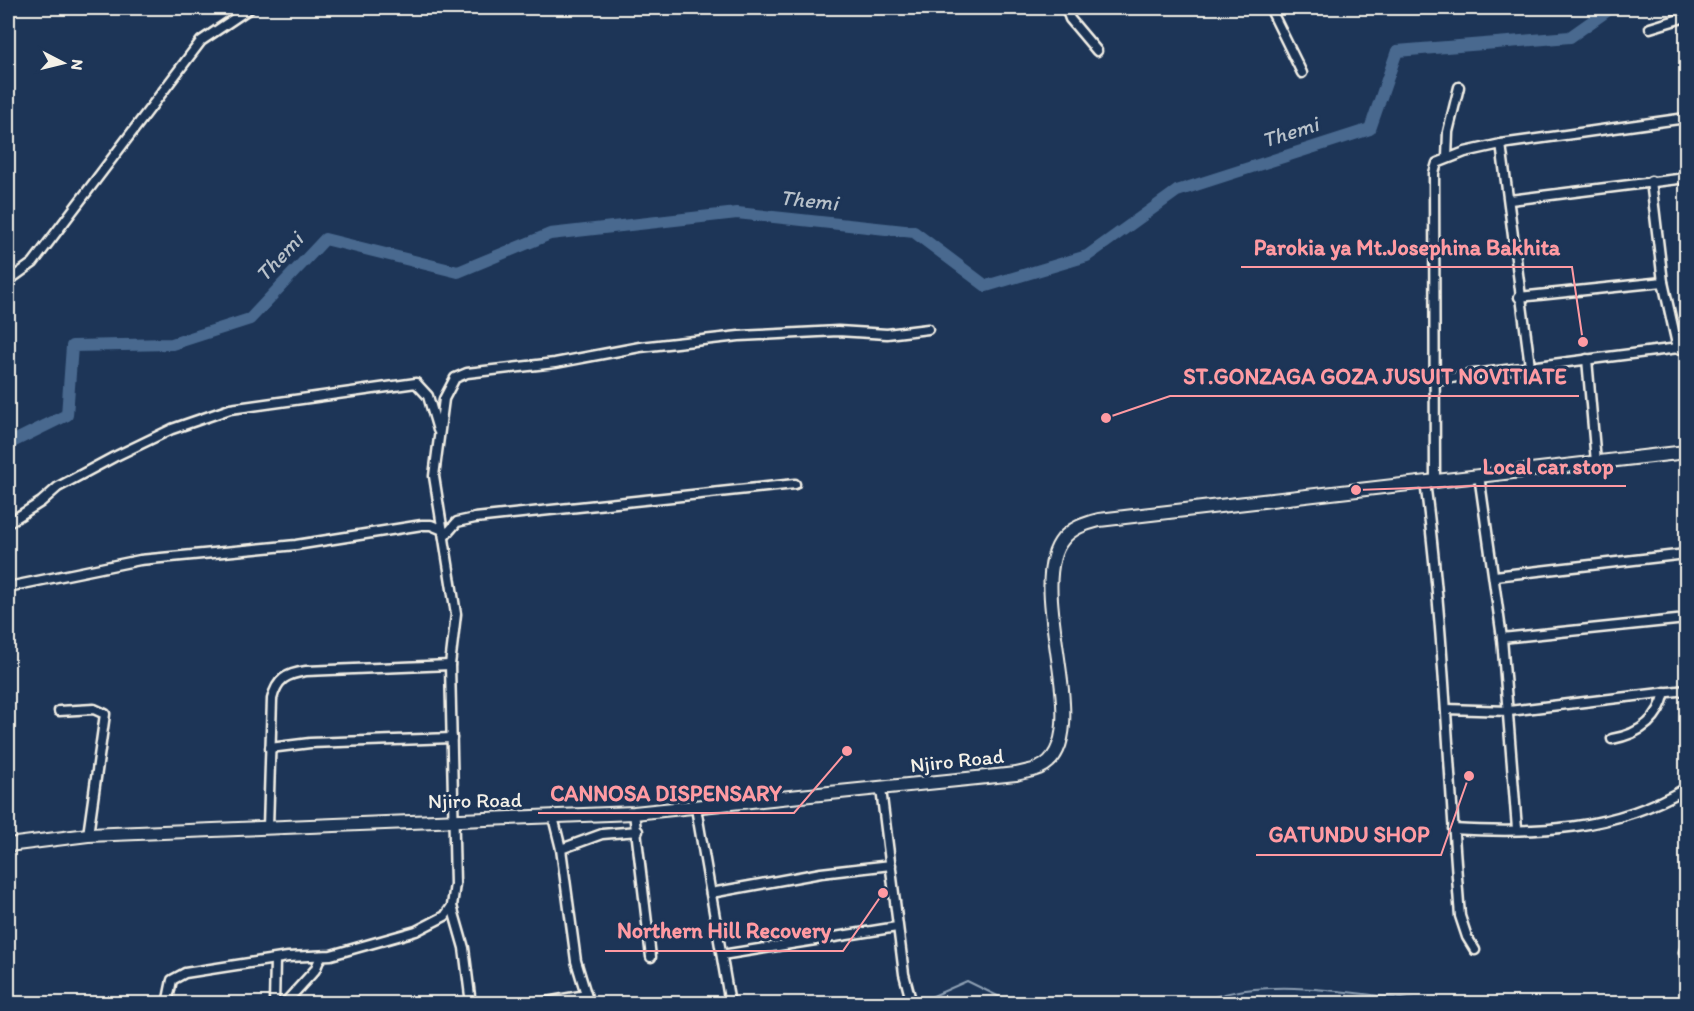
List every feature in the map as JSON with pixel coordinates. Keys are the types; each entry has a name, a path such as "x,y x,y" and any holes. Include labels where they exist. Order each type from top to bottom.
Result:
{"street":[{"path":"8,281 33,263 201,41 250,8"},
{"path":"1066,8 1070,19 1097,51"},
{"path":"1270,8 1302,73"},
{"path":"1650,28 1686,17"},
{"path":"1447,158 1448,132 1459,87"},
{"path":"1475,950 1467,937 1460,916 1430,481 1434,173 1437,163 1447,158 1501,144 1686,118"},
{"path":"1501,144 1530,366"},
{"path":"1510,200 1686,178"},
{"path":"1433,382 1447,377 1682,348 1663,282 1651,181"},
{"path":"1520,297 1663,282"},
{"path":"471,1004 464,948 452,906 455,884 450,665 456,614 434,476 447,393 455,378 467,373 555,363 640,347 739,336 838,331 887,334 928,329"},
{"path":"1587,359 1596,462"},
{"path":"8,523 41,502 58,487 114,457 172,429 230,409 416,383 428,396 440,436"},
{"name":"Njiro Road","path":"8,845 88,835 634,813 1016,774 1040,768 1050,759 1061,741 1064,724 1050,576 1061,541 1074,529 1099,520 1686,452"},
{"path":"1479,475 1495,576 1502,639 1517,829"},
{"path":"444,534 457,522 495,515 795,484"},
{"path":"8,587 140,560 296,545 422,525 431,525 444,534"},
{"path":"1495,576 1686,554"},
{"path":"1502,639 1686,619"},
{"path":"268,827 270,748 275,686 290,674 450,665"},
{"path":"1446,709 1509,711 1686,690"},
{"path":"1612,739 1629,736 1647,724 1657,715 1665,692"},
{"path":"59,711 94,709 105,714 88,835"},
{"path":"270,748 310,743 452,738"},
{"path":"1453,829 1554,830 1622,818 1686,788"},
{"path":"881,789 897,927 904,974 912,1004"},
{"path":"696,808 730,1004"},
{"path":"634,813 638,831 642,901 651,957"},
{"path":"535,1004 587,999 574,953 561,849 553,817"},
{"path":"561,849 602,834 638,831"},
{"path":"711,893 821,873 891,866"},
{"path":"167,1004 169,987 177,976 197,970 345,953 427,927 441,920 452,906"},
{"path":"722,955 897,927"},
{"path":"1686,947 1686,957"},
{"path":"284,1004 315,970 321,956"},
{"path":"274,1004 275,960"}],"waterway":[{"name":"Themi","path":"8,444 67,415 72,346 172,344 250,319 325,239 458,272 550,234 737,213 914,232 986,286 1087,256 1177,191 1370,129 1397,51 1570,37 1611,8"},
{"path":"928,1004 931,997 967,981 1014,1004"},
{"path":"1198,1004 1223,994 1252,989 1283,988 1349,992 1438,1004"},
{"path":"1652,1004 1686,993"}],"place":[{"name":"Parokia ya Mt.Josephina Bakhita","path":"1583,342"},
{"name":"ST.GONZAGA GOZA JUSUIT NOVITIATE","path":"1106,418"},
{"name":"Local car stop","path":"1356,490"},
{"name":"CANNOSA DISPENSARY","path":"847,751"},
{"name":"GATUNDU SHOP","path":"1469,776"},
{"name":"Northern Hill Recovery","path":"883,893"}]}
